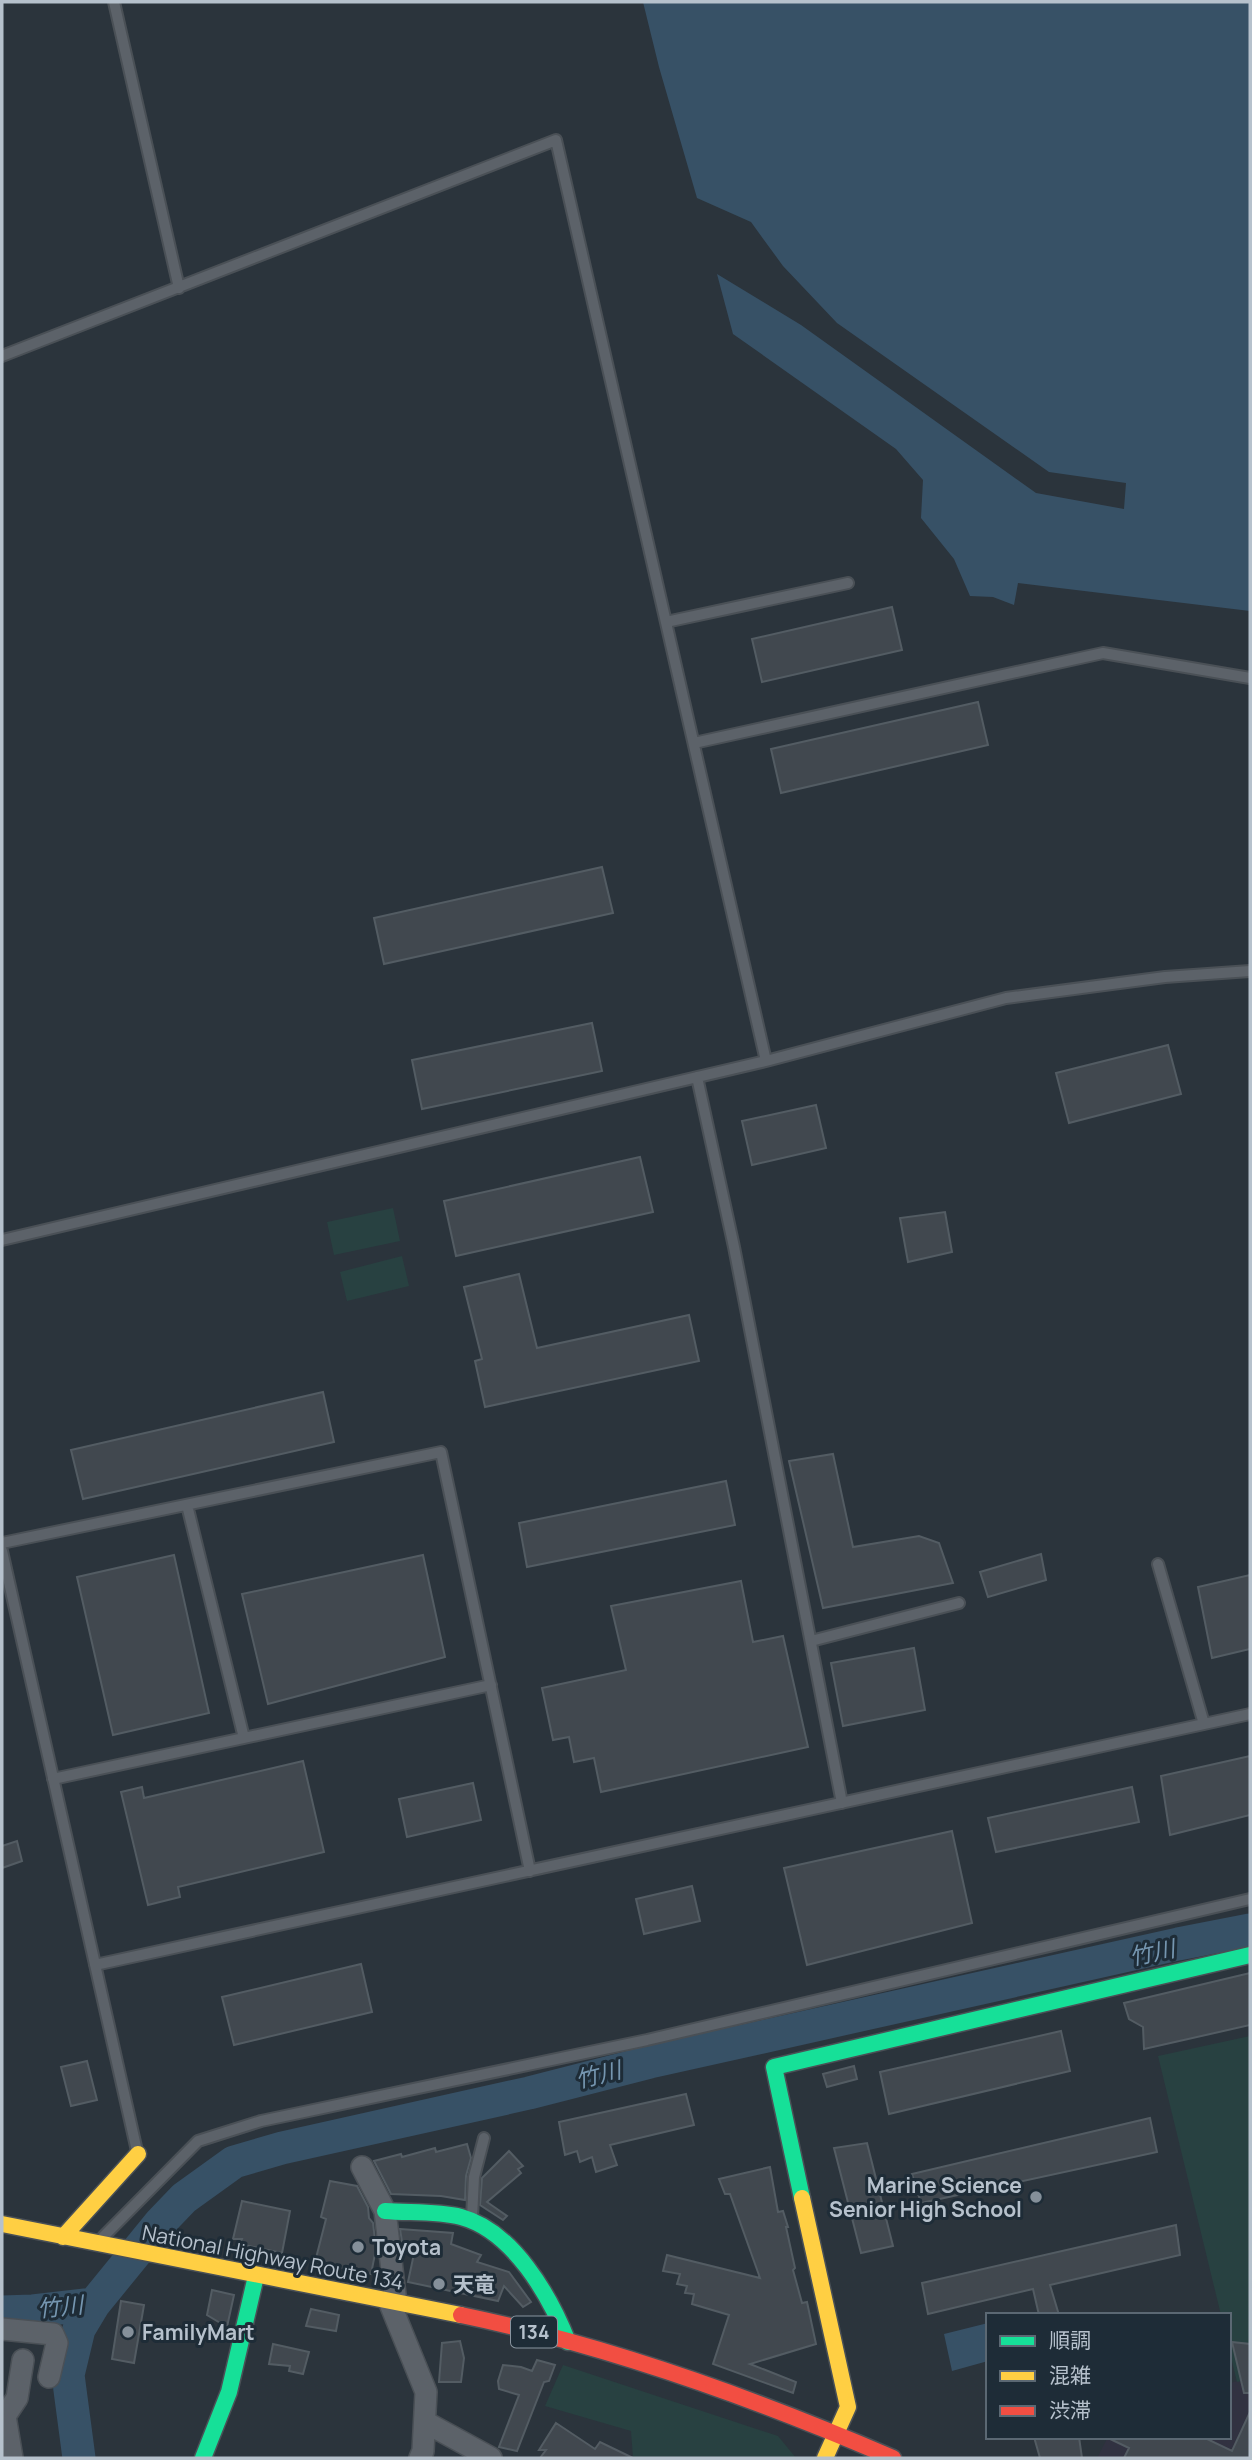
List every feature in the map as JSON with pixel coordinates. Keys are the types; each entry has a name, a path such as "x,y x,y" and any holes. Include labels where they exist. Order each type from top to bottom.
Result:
{"main road":[{"path":"825,2458 848,2407 774,2067 1250,1955"},
{"path":"62,2237 138,2154"},
{"path":"385,2211 472,2220 509,2245 534,2274 556,2308 568,2342"},
{"name":"National Highway Route 134","path":"2,2224 468,2316 568,2342 645,2363 836,2433 893,2458"},
{"path":"203,2458 235,2371 256,2276"}],"street":[{"path":"362,2167 385,2211 393,2302 426,2392 420,2458"},
{"path":"2,2329 53,2334 57,2343 49,2377"},
{"path":"12,2458 4,2418 17,2398 23,2360"},
{"path":"425,2421 491,2458"}],"lane":[{"path":"114,2 179,288"},
{"path":"2,356 556,140 766,1061"},
{"path":"666,622 848,583"},
{"path":"694,743 1103,653 1250,678"},
{"path":"2,1240 766,1061 1006,998 1165,976 1250,971"},
{"path":"696,1077 734,1247 842,1803"},
{"path":"2,1543 441,1452 530,1871"},
{"path":"187,1505 244,1738"},
{"path":"2,1551 138,2154"},
{"path":"1158,1564 1204,1724"},
{"path":"811,1642 960,1603"},
{"path":"53,1779 491,1685"},
{"path":"95,1965 1250,1714"},
{"path":"97,2243 198,2141 261,2121 647,2040 1250,1899"},
{"path":"472,2220 474,2177 484,2138"}],"shaded area":[{"path":"643,2 1250,2 1250,611 1018,583 1014,605 993,597 970,596 954,559 921,518 923,480 896,449 733,334 717,274 801,325 1036,493 1124,509 1126,483 1049,472 837,323 783,266 751,222 697,198"},
{"path":"986,2324 986,2362 952,2371 944,2334"},
{"path":"1250,2378 1250,2458 1097,2458 1107,2439 1231,2439 1231,2383"}],"green space":[{"path":"393,1208 400,1241 334,1255 327,1222"},
{"path":"402,1256 409,1286 347,1301 340,1272"},
{"path":"1250,2036 1250,2379 1237,2382 1231,2357 1231,2313 1221,2313 1158,2056"},
{"path":"563,2365 778,2436 796,2458 633,2458 631,2431 545,2406"}],"building":[{"path":"892,607 902,650 762,682 752,639"},
{"path":"978,702 988,745 781,793 771,749"},
{"path":"602,867 613,913 384,964 374,918"},
{"path":"592,1023 602,1071 422,1109 412,1060"},
{"path":"1168,1045 1181,1094 1069,1123 1056,1073"},
{"path":"816,1105 826,1148 752,1165 742,1121"},
{"path":"640,1157 653,1212 456,1256 444,1201"},
{"path":"945,1212 952,1252 908,1262 900,1218"},
{"path":"519,1274 537,1348 689,1315 699,1361 485,1407 475,1361 482,1359 464,1287"},
{"path":"323,1392 334,1442 83,1499 71,1450"},
{"path":"833,1454 853,1547 919,1536 939,1543 953,1583 823,1608 789,1461"},
{"path":"726,1481 735,1525 527,1567 519,1523"},
{"path":"1041,1554 1046,1580 988,1597 980,1572"},
{"path":"174,1555 209,1713 113,1735 77,1577"},
{"path":"423,1555 445,1657 268,1704 242,1594"},
{"path":"1250,1575 1250,1649 1212,1658 1198,1587"},
{"path":"741,1581 753,1642 783,1636 808,1747 601,1792 594,1758 574,1762 569,1737 553,1740 542,1688 626,1670 611,1606"},
{"path":"914,1648 925,1710 843,1726 831,1663"},
{"path":"1250,1756 1250,1815 1170,1835 1161,1776"},
{"path":"303,1761 324,1852 178,1887 180,1897 148,1905 121,1792 142,1787 144,1798"},
{"path":"473,1783 481,1820 407,1837 399,1799"},
{"path":"1132,1787 1139,1822 996,1852 988,1818"},
{"path":"952,1831 972,1923 807,1965 784,1868"},
{"path":"17,1841 22,1861 2,1868 2,1846"},
{"path":"692,1886 700,1921 644,1934 636,1899"},
{"path":"361,1964 372,2012 234,2045 222,1997"},
{"path":"1250,1973 1250,2025 1144,2049 1143,2027 1129,2019 1124,2003"},
{"path":"1061,2031 1070,2071 889,2114 880,2072"},
{"path":"87,2061 97,2100 71,2106 61,2067"},
{"path":"854,2066 857,2079 827,2087 823,2074"},
{"path":"686,2094 694,2125 610,2145 617,2165 596,2172 592,2157 580,2162 577,2151 565,2155 559,2122"},
{"path":"1150,2118 1157,2152 921,2203 912,2174"},
{"path":"867,2143 893,2246 861,2253 834,2148"},
{"path":"467,2144 471,2158 466,2176 465,2200 391,2194 374,2161 435,2148 436,2152"},
{"path":"509,2151 523,2166 518,2169 521,2173 487,2202 507,2216 503,2220 480,2205 482,2178"},
{"path":"770,2167 778,2212 783,2211 788,2227 795,2268 793,2270 802,2303 807,2302 816,2344 750,2364 796,2382 793,2393 713,2364 729,2315 692,2304 694,2294 685,2293 687,2286 677,2284 680,2274 663,2271 667,2255 760,2278 730,2194 725,2194 719,2179"},
{"path":"330,2181 357,2186 368,2207 376,2249 371,2274 315,2262 326,2219 321,2217"},
{"path":"242,2201 290,2211 282,2253 240,2244 242,2239 233,2239"},
{"path":"1176,2225 1180,2255 1050,2285 1058,2313 1039,2313 1033,2289 928,2314 922,2283"},
{"path":"400,2229 453,2233 451,2244 481,2255 477,2262 509,2272 531,2302 523,2307 504,2286 498,2301 408,2282 415,2249 403,2248"},
{"path":"212,2290 234,2295 227,2327 207,2315"},
{"name":"FamilyMart","path":"121,2301 144,2305 134,2363 112,2359"},
{"path":"311,2309 339,2315 336,2331 306,2326"},
{"path":"460,2341 464,2358 461,2382 439,2382 442,2343"},
{"path":"1232,2342 1250,2344 1250,2393 1244,2393"},
{"path":"273,2344 309,2352 303,2374 289,2371 290,2366 269,2364"},
{"path":"537,2360 555,2365 549,2381 544,2382 517,2451 499,2447 519,2395 499,2389 498,2381 503,2365 532,2371"},
{"path":"1250,2412 1250,2458 1124,2458 1129,2448 1110,2439 1207,2439 1232,2451"},
{"path":"556,2423 595,2449 600,2442 633,2458 540,2458 546,2450 539,2450"},
{"path":"1035,2439 1079,2439 1082,2458 1040,2458"}],"waterway":[{"name":"竹川","path":"79,2458 68,2375 79,2329 94,2304 160,2223 184,2198 234,2162 282,2148 529,2093 650,2062 1250,1930"},
{"name":"竹川","path":"2,2312 94,2304"}],"traffic: fast":[{"path":"802,2198 774,2067 1250,1955"},
{"path":"385,2211 461,2217 497,2236 513,2251 540,2286 568,2342"},
{"path":"203,2458 229,2392 256,2276"}],"traffic: slow":[{"path":"63,2237 138,2154"},
{"path":"802,2198 848,2407 825,2458"},
{"path":"2,2224 461,2315"}],"traffic: jam":[{"path":"461,2315 627,2358 735,2395 893,2458"}],"place":[{"name":"Marine Science Senior High School","path":"1036,2197"},
{"name":"Toyota","path":"358,2247"},
{"name":"天竜","path":"439,2284"},
{"name":"FamilyMart","path":"128,2332"}]}
